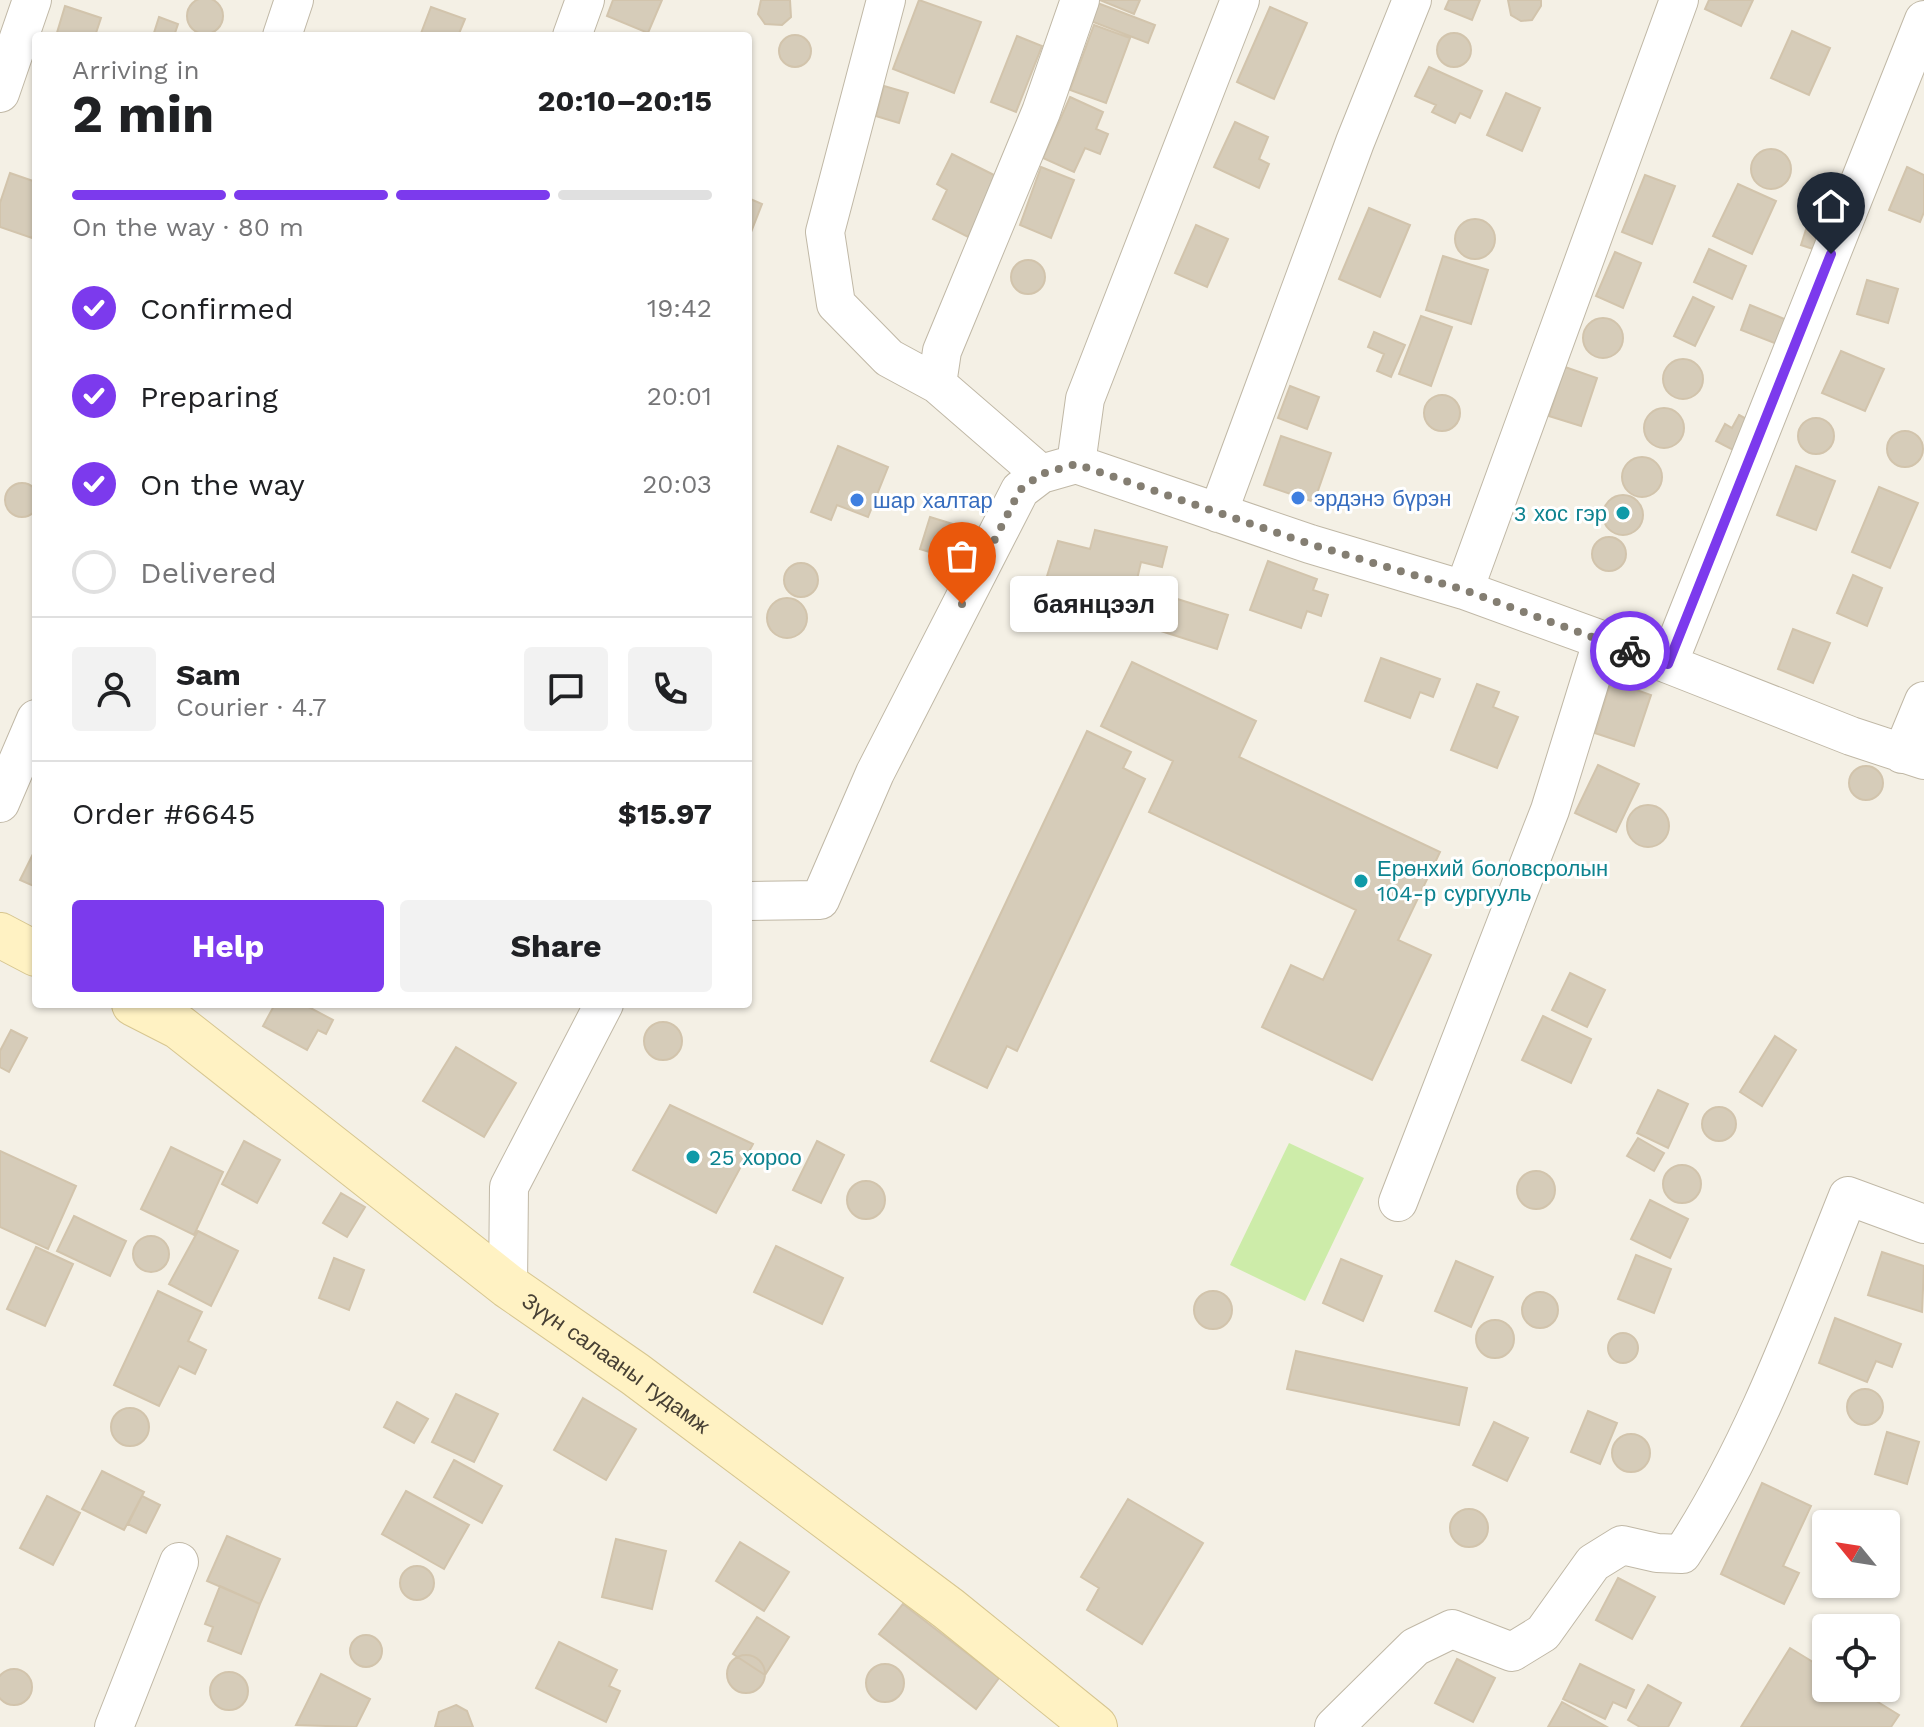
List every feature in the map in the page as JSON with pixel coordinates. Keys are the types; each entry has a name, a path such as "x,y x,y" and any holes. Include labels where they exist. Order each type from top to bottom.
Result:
{"main road":[{"path":"0,935 32,952"},
{"name":"Зүүн салааны гудамж","path":"151,1008 184,1016 508,1286 635,1374 949,1609 1095,1727"}],"street":[{"path":"0,93 32,0"},
{"path":"283,32 294,0"},
{"path":"573,32 585,0"},
{"path":"886,0 825,232 836,304 889,358 937,384 1058,469 1218,513 1464,590 1913,757 1924,701"},
{"path":"937,384 942,351 1041,112 1080,0"},
{"path":"752,901 820,900 875,773 1020,490 1058,469 1240,0"},
{"path":"1218,513 1349,157 1412,0"},
{"path":"1464,590 1679,0"},
{"path":"1668,664 1924,20"},
{"path":"1398,1202 1550,810 1602,642"},
{"path":"0,803 32,728"},
{"path":"508,1286 509,1187 602,1008"},
{"path":"1334,1727 1415,1647 1452,1629 1512,1652 1543,1633 1593,1563 1622,1545 1657,1553 1682,1554 1771,1389 1848,1196 1924,1224"},
{"path":"114,1727 179,1562"}],"green space":[{"path":"1289,1143 1364,1178 1305,1301 1230,1265"}],"building":[{"path":"198,0 212,0 221,9 221,23 212,32 198,32 189,23 189,9"},
{"path":"613,0 662,0 648,32 607,16"},
{"path":"761,0 790,0 791,17 782,25 765,24 758,14"},
{"path":"919,0 981,22 954,93 893,69"},
{"path":"1100,0 1140,0 1134,14"},
{"path":"1449,0 1480,0 1472,20 1445,9"},
{"path":"1508,0 1541,0 1541,6 1532,20 1521,21 1511,15"},
{"path":"1709,0 1753,0 1741,26 1705,9"},
{"path":"1095,2 1155,25 1148,43 1088,20"},
{"path":"65,6 101,18 96,32 57,32"},
{"path":"431,7 465,19 460,32 422,32"},
{"path":"1270,7 1307,23 1274,99 1237,82"},
{"path":"159,17 178,24 175,32 154,32"},
{"path":"1094,25 1130,38 1106,103 1070,90"},
{"path":"1792,31 1830,48 1809,95 1771,78"},
{"path":"1454,33 1466,38 1471,50 1466,62 1454,67 1442,62 1437,50 1442,38"},
{"path":"795,35 806,40 811,51 806,62 795,67 784,62 779,51 784,40"},
{"path":"1017,36 1042,46 1016,112 991,102"},
{"path":"1429,67 1482,91 1470,118 1460,113 1455,123 1432,112 1436,105 1415,96"},
{"path":"884,86 908,93 899,123 876,116"},
{"path":"1506,93 1540,108 1522,151 1487,135"},
{"path":"1070,97 1103,112 1096,129 1108,134 1100,154 1085,148 1074,172 1043,158"},
{"path":"1235,122 1268,137 1259,159 1269,164 1259,188 1214,167"},
{"path":"1771,149 1785,155 1791,169 1785,183 1771,189 1757,183 1751,169 1757,155"},
{"path":"952,154 998,177 968,237 933,219 947,190 937,184"},
{"path":"1041,167 1074,180 1051,238 1020,225"},
{"path":"1907,167 1924,175 1924,212 1920,222 1889,210"},
{"path":"10,173 32,181 32,238 0,227 0,203"},
{"path":"1645,175 1675,186 1652,244 1622,232"},
{"path":"1738,184 1776,201 1752,254 1713,236"},
{"path":"752,200 762,204 752,230"},
{"path":"1369,208 1410,225 1380,297 1339,279"},
{"path":"1475,219 1489,225 1495,239 1489,253 1475,259 1461,253 1455,239 1461,225"},
{"path":"1809,220 1827,226 1819,251 1801,245"},
{"path":"1196,225 1228,239 1207,287 1175,273"},
{"path":"1709,249 1746,266 1732,299 1694,282"},
{"path":"1615,252 1641,263 1623,308 1596,296"},
{"path":"1443,256 1488,270 1471,324 1426,310"},
{"path":"1028,260 1040,265 1045,277 1040,289 1028,294 1016,289 1011,277 1016,265"},
{"path":"1867,280 1898,289 1888,323 1857,314"},
{"path":"1693,297 1714,307 1695,346 1674,336"},
{"path":"1750,305 1787,320 1777,344 1741,330"},
{"path":"1421,316 1452,327 1431,386 1399,374"},
{"path":"1603,318 1617,324 1623,338 1617,352 1603,358 1589,352 1583,338 1589,324"},
{"path":"1374,332 1405,345 1391,377 1377,371 1384,354 1368,347"},
{"path":"1841,351 1884,369 1865,411 1822,393"},
{"path":"1683,359 1697,365 1703,379 1697,393 1683,399 1669,393 1663,379 1669,365"},
{"path":"1565,367 1597,378 1581,426 1549,416"},
{"path":"1290,386 1319,397 1307,429 1278,418"},
{"path":"1442,395 1455,400 1460,413 1455,426 1442,431 1429,426 1424,413 1429,400"},
{"path":"1664,408 1678,414 1684,428 1678,442 1664,448 1650,442 1644,428 1650,414"},
{"path":"1739,415 1752,422 1735,451 1716,441 1725,424 1732,428"},
{"path":"1816,418 1828,424 1834,436 1828,448 1816,454 1804,448 1798,436 1804,424"},
{"path":"1905,431 1918,436 1923,449 1918,462 1905,467 1892,462 1887,449 1892,436"},
{"path":"1281,436 1331,453 1314,502 1264,485"},
{"path":"838,446 888,467 868,517 837,505 831,520 811,512"},
{"path":"1642,457 1656,463 1662,477 1656,491 1642,497 1628,491 1622,477 1628,463"},
{"path":"1796,466 1835,481 1816,530 1777,515"},
{"path":"16,484 32,487 32,513 16,516 6,506 6,494"},
{"path":"1879,487 1918,503 1890,568 1852,552"},
{"name":"3 хос гэр","path":"1623,495 1637,501 1643,515 1637,529 1623,535 1609,529 1603,515 1609,501"},
{"path":"930,517 972,530 962,562 920,549"},
{"path":"1095,530 1167,547 1162,567 1141,562 1130,610 1043,589 1058,541 1090,549"},
{"path":"1609,537 1621,542 1626,554 1621,566 1609,571 1597,566 1592,554 1597,542"},
{"path":"1268,561 1317,579 1313,590 1328,595 1321,616 1307,611 1301,628 1250,610"},
{"path":"801,563 813,568 818,580 813,592 801,597 789,592 784,580 789,568"},
{"path":"1853,575 1882,588 1867,626 1837,613"},
{"path":"1171,597 1228,615 1217,649 1161,631"},
{"path":"787,598 801,604 807,618 801,632 787,638 773,632 767,618 773,604"},
{"path":"1793,629 1830,643 1813,683 1778,669"},
{"path":"1381,658 1440,679 1433,697 1420,692 1410,718 1365,701"},
{"name":"Ерөнхий боловсролын 104-р сургууль","path":"1132,662 1256,721 1239,757 1440,852 1398,940 1431,955 1372,1080 1262,1027 1291,965 1323,980 1356,910 1149,812 1173,761 1101,726"},
{"path":"1611,681 1651,695 1634,746 1595,733"},
{"path":"1477,684 1499,692 1493,707 1518,717 1497,768 1451,750"},
{"path":"1087,731 1131,752 1123,768 1145,779 1017,1051 1007,1046 987,1088 931,1061"},
{"path":"1598,765 1639,784 1616,832 1575,813"},
{"path":"1866,766 1878,771 1883,783 1878,795 1866,800 1854,795 1849,783 1854,771"},
{"path":"1648,805 1663,811 1669,826 1663,841 1648,847 1633,841 1627,826 1633,811"},
{"path":"32,856 32,885 20,880"},
{"path":"1570,973 1605,990 1587,1027 1552,1010"},
{"path":"273,1008 310,1008 333,1020 326,1034 318,1030 307,1050 263,1026"},
{"path":"1543,1016 1591,1039 1571,1083 1522,1060"},
{"path":"663,1022 677,1027 682,1041 677,1055 663,1060 649,1055 644,1041 649,1027"},
{"path":"11,1030 27,1038 9,1072 0,1067 0,1051"},
{"path":"1775,1036 1796,1050 1762,1106 1740,1092"},
{"path":"456,1047 516,1083 484,1137 423,1101"},
{"path":"1658,1090 1688,1104 1668,1148 1637,1133"},
{"name":"25 хороо","path":"670,1105 753,1144 716,1213 633,1170"},
{"path":"1719,1107 1731,1112 1736,1124 1731,1136 1719,1141 1707,1136 1702,1124 1707,1112"},
{"path":"1638,1138 1664,1153 1654,1171 1627,1156"},
{"path":"244,1141 280,1160 257,1203 222,1184"},
{"path":"817,1141 844,1155 821,1203 793,1190"},
{"path":"171,1147 223,1172 194,1235 141,1209"},
{"path":"0,1151 76,1186 48,1249 0,1227"},
{"path":"1682,1165 1695,1171 1701,1184 1695,1197 1682,1203 1669,1197 1663,1184 1669,1171"},
{"path":"1536,1171 1549,1177 1555,1190 1549,1203 1536,1209 1523,1203 1517,1190 1523,1177"},
{"path":"866,1181 880,1186 885,1200 880,1214 866,1219 852,1214 847,1200 852,1186"},
{"path":"341,1193 365,1207 347,1237 323,1223"},
{"path":"1650,1200 1688,1219 1670,1258 1631,1239"},
{"path":"74,1216 126,1241 110,1276 57,1251"},
{"path":"198,1231 238,1251 211,1306 169,1284"},
{"path":"151,1236 164,1241 169,1254 164,1267 151,1272 138,1267 133,1254 138,1241"},
{"path":"776,1246 843,1278 822,1324 754,1292"},
{"path":"36,1247 73,1264 45,1326 7,1309"},
{"path":"1882,1252 1924,1266 1922,1312 1868,1295"},
{"path":"1636,1255 1671,1269 1654,1313 1618,1299"},
{"path":"334,1258 364,1270 349,1310 319,1298"},
{"path":"1341,1259 1382,1276 1363,1321 1323,1303"},
{"path":"1456,1261 1493,1277 1471,1327 1435,1311"},
{"path":"158,1291 202,1312 188,1341 206,1350 195,1374 179,1366 159,1406 114,1385"},
{"path":"1213,1291 1226,1297 1232,1310 1226,1323 1213,1329 1200,1323 1194,1310 1200,1297"},
{"path":"1540,1292 1552,1298 1558,1310 1552,1322 1540,1328 1528,1322 1522,1310 1528,1298"},
{"path":"1835,1318 1901,1344 1892,1367 1876,1361 1867,1382 1819,1363"},
{"path":"1495,1320 1508,1326 1514,1339 1508,1352 1495,1358 1482,1352 1476,1339 1482,1326"},
{"path":"1623,1333 1634,1337 1638,1348 1634,1359 1623,1363 1612,1359 1608,1348 1612,1337"},
{"path":"1296,1351 1467,1388 1459,1425 1287,1389"},
{"path":"1865,1389 1878,1394 1883,1407 1878,1420 1865,1425 1852,1420 1847,1407 1852,1394"},
{"path":"456,1394 498,1414 474,1462 432,1442"},
{"path":"583,1398 636,1429 606,1480 554,1450"},
{"path":"397,1402 428,1419 414,1443 384,1427"},
{"path":"130,1408 144,1413 149,1427 144,1441 130,1446 116,1441 111,1427 116,1413"},
{"path":"1588,1411 1617,1423 1600,1464 1571,1452"},
{"path":"1494,1422 1528,1438 1507,1481 1473,1465"},
{"path":"1887,1432 1919,1442 1907,1484 1875,1474"},
{"path":"1631,1434 1645,1439 1650,1453 1645,1467 1631,1472 1617,1467 1612,1453 1617,1439"},
{"path":"454,1460 502,1486 482,1523 434,1497"},
{"path":"102,1471 144,1492 124,1530 82,1509"},
{"path":"1762,1483 1811,1506 1783,1566 1799,1573 1784,1604 1721,1574"},
{"path":"406,1491 469,1525 444,1569 382,1534"},
{"path":"47,1496 80,1513 53,1565 20,1548"},
{"path":"142,1496 160,1505 146,1533 128,1524"},
{"path":"1128,1499 1203,1543 1142,1644 1087,1610 1099,1588 1081,1577"},
{"path":"1469,1509 1482,1515 1488,1528 1482,1541 1469,1547 1456,1541 1450,1528 1456,1515"},
{"path":"227,1536 280,1559 260,1604 207,1581"},
{"path":"616,1539 666,1551 652,1609 602,1597"},
{"path":"740,1542 789,1572 764,1611 716,1581"},
{"path":"417,1566 429,1571 434,1583 429,1595 417,1600 405,1595 400,1583 405,1571"},
{"path":"1618,1578 1655,1597 1632,1639 1596,1620"},
{"path":"220,1586 260,1604 241,1654 208,1641 213,1627 205,1624"},
{"path":"903,1604 999,1678 976,1709 879,1634"},
{"path":"757,1617 789,1637 765,1675 733,1654"},
{"path":"366,1635 378,1639 382,1651 378,1663 366,1667 354,1663 350,1651 354,1639"},
{"path":"559,1642 617,1670 609,1686 620,1691 606,1722 536,1688"},
{"path":"1790,1648 1812,1661 1812,1702 1878,1702 1899,1715 1891,1727 1741,1727"},
{"path":"746,1655 759,1661 765,1674 759,1687 746,1693 733,1687 727,1674 733,1661"},
{"path":"1457,1659 1495,1678 1473,1722 1435,1703"},
{"path":"885,1664 899,1669 904,1683 899,1697 885,1702 871,1697 866,1683 871,1669"},
{"path":"1580,1664 1634,1690 1626,1708 1613,1702 1605,1719 1563,1699"},
{"path":"7,1670 21,1670 31,1680 31,1694 21,1704 7,1704 -1,1697 -1,1677"},
{"path":"229,1672 243,1677 248,1691 243,1705 229,1710 215,1705 210,1691 215,1677"},
{"path":"321,1674 370,1699 356,1727 296,1725"},
{"path":"1648,1685 1681,1703 1668,1727 1640,1727 1628,1720"},
{"path":"1562,1702 1607,1727 1548,1727"},
{"path":"456,1705 467,1711 473,1727 435,1727 439,1712"}],"way so far":[{"path":"962,604 1020,490 1041,474 1076,464 1310,544 1464,590 1630,651"}],"place":[{"name":"эрдэнэ бүрэн","path":"1298,498"},
{"name":"шар халтар","path":"857,500"},
{"name":"3 хос гэр","path":"1623,513"},
{"name":"баянцээл","path":"962,604"},
{"name":"Ерөнхий боловсролын 104-р сургууль","path":"1361,881"},
{"name":"25 хороо","path":"693,1157"}],"route":[{"path":"1630,651 1668,664 1831,254"}]}
